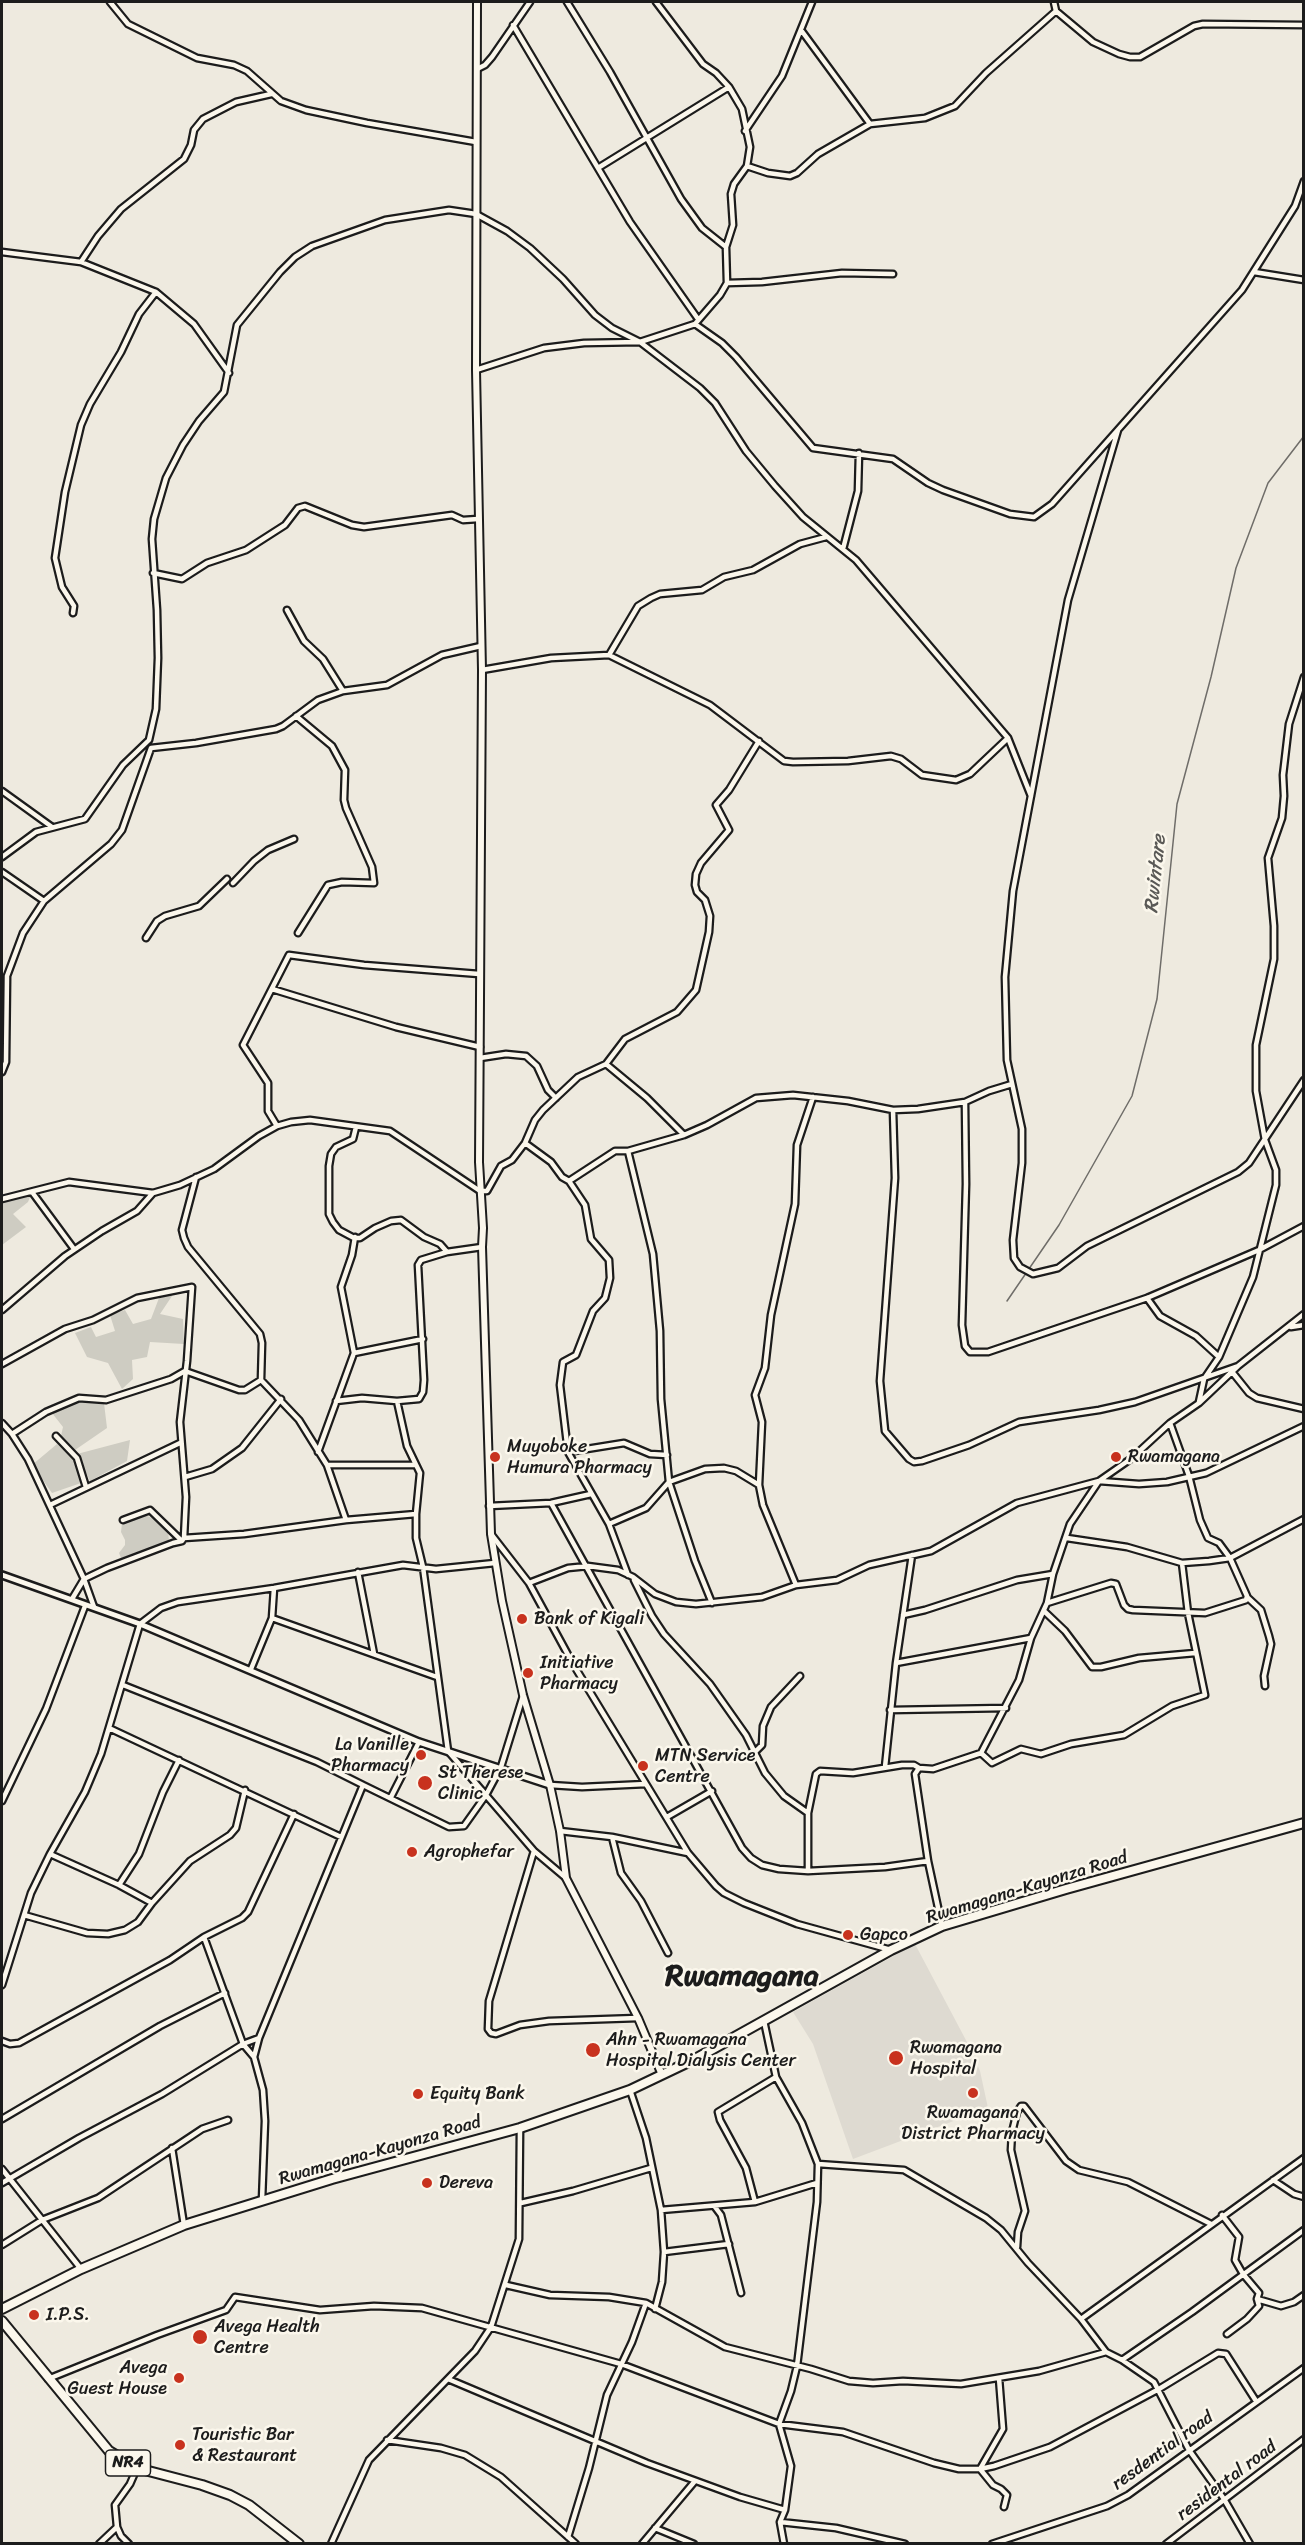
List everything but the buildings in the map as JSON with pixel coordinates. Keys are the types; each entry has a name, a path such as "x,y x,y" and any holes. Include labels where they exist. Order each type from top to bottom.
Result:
{"highway":[{"name":"Rwamagana-Kayonza Road","path":"2,2309 81,2269 184,2225 262,2200 520,2128 630,2090 764,2021 891,1950 942,1926 1304,1823"},
{"name":"NR4","path":"2,2321 109,2451 136,2468 202,2484 230,2495 249,2505 299,2544"}],"main road":[{"path":"477,2 476,370 482,670 480,1191 491,1534 523,1695 550,1785 560,1831 566,1878 638,2018 662,2075"}],"street":[{"path":"110,2 128,24 197,58 234,65 248,71 281,101 306,110 367,123 477,142"},
{"path":"476,69 485,65 492,57 530,2"},
{"path":"567,2 695,220 726,247"},
{"path":"476,370 554,346 640,342 695,324 720,295 727,283 726,247 732,225 730,194 747,166 750,147 742,109 729,87 703,64 656,2"},
{"path":"745,131 782,76 812,2"},
{"path":"1054,2 1056,11 1093,42 1130,57 1140,57 1194,26 1203,24 1304,25"},
{"path":"747,166 768,173 790,176 797,173 818,154 870,124 925,118 955,106 986,74 1056,11"},
{"path":"513,25 630,222 698,319"},
{"path":"801,29 870,124"},
{"path":"598,168 729,87"},
{"path":"81,262 121,209 184,159 194,130 203,118 236,102 271,94"},
{"path":"695,324 722,343 736,357 808,444 821,451 859,453 893,459 928,483 943,490 1010,514 1034,517 1052,504 1242,290 1295,206 1304,181"},
{"path":"2,857 25,839 52,827 85,819 123,765 149,740 156,709 158,658 158,610 153,573 152,539 154,519 166,478 199,421 224,392 237,325 280,272 312,246 386,220 449,210 476,213 507,231 530,248 595,315 612,328 640,342 700,388 715,403 747,451 775,486 803,517 856,560 1008,738 1031,796"},
{"path":"2,252 81,262 156,292 194,324 229,373"},
{"path":"1254,272 1304,280"},
{"path":"727,283 762,282 842,273 893,274"},
{"path":"73,613 74,606 62,587 55,558 65,492 81,424 90,404 121,352 139,314 156,292"},
{"path":"1118,430 1068,600 1013,891 1005,977 1005,1040 1022,1129 1023,1163 1013,1240 1014,1258 1020,1267 1033,1274 1058,1268 1087,1246 1238,1172 1249,1163 1304,1080"},
{"path":"843,549 858,491 859,453"},
{"path":"153,573 182,579 207,563 246,550 285,525 298,508 304,506 352,525 364,527 452,515 463,520 478,519"},
{"path":"609,655 638,606 651,598 660,594 702,590 724,577 753,570 800,544 826,537"},
{"path":"287,610 304,641 323,659 343,691"},
{"path":"2,1072 4,974 23,933 44,901 111,844 122,830 151,748 196,744 276,729 310,704 343,691 387,685 442,655 481,646"},
{"path":"482,670 551,658 609,655 710,705 784,761 848,761 891,756 901,759 922,775 956,780 970,774 1008,738"},
{"path":"1199,1403 1204,1379 1219,1357 1253,1277 1276,1185 1274,1159 1265,1140 1256,1091 1255,1071 1259,1025 1274,959 1274,926 1268,858 1282,818 1283,775 1289,724 1304,677"},
{"path":"296,716 332,746 345,770 346,808 372,867 374,884 342,882 328,885 298,933"},
{"path":"2,1199 69,1182 153,1193 180,1185 214,1169 259,1136 277,1126 310,1120 390,1131 480,1191 487,1191 501,1166 512,1160 525,1143 535,1120 556,1098 578,1077 606,1064 625,1039 677,1012 696,990 709,932 710,916 705,900 697,892 696,874 701,863 729,830 716,805 729,790 759,741"},
{"path":"2,791 52,827"},
{"path":"233,884 254,861 268,850 294,839"},
{"path":"2,872 44,901"},
{"path":"146,938 157,921 165,916 199,906 226,879"},
{"path":"277,1126 268,1110 268,1083 243,1045 289,955 364,965 480,974"},
{"path":"273,988 396,1027 480,1047"},
{"path":"480,1058 506,1054 526,1056 537,1066 548,1090 556,1098"},
{"path":"606,1064 647,1098 684,1135"},
{"path":"569,1181 615,1151 628,1151 684,1135 756,1098 793,1095 893,1110 937,1107 965,1102 1012,1084"},
{"path":"796,1585 767,1520 759,1485 762,1422 755,1395 765,1368 771,1315 795,1204 797,1144 813,1097"},
{"path":"965,1102 966,1196 962,1325 965,1346 970,1352 988,1352 1147,1299 1259,1250 1304,1226"},
{"path":"480,1107 488,1423"},
{"path":"893,1110 895,1178 880,1381 885,1431 914,1462 969,1445 1019,1422 1135,1402 1204,1379 1238,1366 1304,1314"},
{"path":"356,1127 353,1139 336,1147 331,1154 329,1166 329,1214 339,1230 360,1238 375,1228 401,1220 417,1232 440,1244 447,1252"},
{"path":"525,1143 550,1162 562,1177 569,1181 585,1204 591,1239 609,1260 610,1278 605,1298 590,1316 576,1354 563,1362 561,1366 560,1385 568,1452 609,1524 630,1576 652,1616 664,1634 710,1684 755,1752 765,1773 784,1796 808,1813"},
{"path":"628,1151 653,1254 660,1331 661,1399 669,1482 695,1562 712,1603"},
{"path":"196,1178 182,1230 183,1238 260,1334 262,1342 261,1380 299,1420 327,1465 346,1520"},
{"path":"32,1192 74,1249"},
{"path":"2,1310 74,1249 137,1211 153,1193"},
{"path":"318,1452 354,1353 341,1287 352,1255 355,1237"},
{"path":"336,1401 362,1398 397,1401 419,1399 423,1392 423,1339 418,1265 421,1260 447,1252 482,1247"},
{"path":"2,1364 65,1329 93,1320 136,1298 192,1287 180,1443 185,1477 183,1540"},
{"path":"1147,1299 1161,1316 1196,1336 1219,1357"},
{"path":"1289,1328 1304,1325"},
{"path":"354,1353 423,1339"},
{"path":"808,1870 808,1813 816,1774 820,1771 853,1773 914,1765 919,1768 933,1768 981,1753 1019,1680 1031,1638 1047,1604 1053,1574 1074,1516 1099,1481 1132,1458 1170,1423 1199,1403 1238,1366"},
{"path":"12,1434 46,1412 79,1398 106,1400 171,1379 184,1371 245,1390 261,1380"},
{"path":"1233,1373 1249,1393 1257,1398 1304,1409"},
{"path":"185,1477 212,1469 242,1448 281,1399"},
{"path":"397,1401 404,1438 420,1473 416,1538 423,1567 436,1677 448,1750 534,1851 566,1878"},
{"path":"1170,1423 1189,1476 1200,1520 1208,1538 1220,1543 1230,1558 1247,1597 1261,1610 1271,1644 1264,1676 1265,1686"},
{"path":"2,1424 12,1434 28,1459 84,1579 94,1607"},
{"path":"529,1583 568,1568 588,1566 610,1568 630,1576 665,1599 676,1602 712,1603 762,1597 796,1585 837,1580 869,1565 931,1551 1017,1503 1099,1481 1138,1484 1167,1482 1206,1473 1304,1426"},
{"path":"56,1436 77,1458 86,1487"},
{"path":"50,1505 180,1443"},
{"path":"568,1452 624,1443 650,1454 668,1455"},
{"path":"327,1465 415,1465"},
{"path":"609,1524 646,1508 669,1482 705,1469 724,1468 736,1471 759,1485"},
{"path":"489,1506 551,1503 591,1494"},
{"path":"551,1503 588,1566 742,1848 751,1858 762,1865 779,1869 808,1870 885,1867 928,1862"},
{"path":"123,1520 150,1510 183,1540"},
{"path":"72,1599 84,1579 107,1568 183,1540 416,1514"},
{"path":"1067,1538 1127,1547 1182,1563 1230,1558 1304,1519"},
{"path":"491,1534 529,1583 573,1664 646,1784 688,1852 716,1886 724,1893 744,1903 797,1924 891,1950"},
{"path":"885,1767 890,1710 912,1555"},
{"path":"2,1985 24,1915 50,1854 85,1792 109,1728 140,1624 161,1608 178,1602 403,1565 445,1569 495,1563"},
{"path":"981,1753 992,1763 1021,1749 1041,1754 1071,1744 1130,1733 1172,1706 1205,1695 1188,1613 1182,1563"},
{"path":"358,1572 374,1654"},
{"path":"903,1615 932,1608 1008,1582 1053,1574"},
{"path":"2,1575 140,1624 420,1742 550,1785 646,1784"},
{"path":"1047,1604 1111,1583 1120,1588 1128,1609 1188,1613 1217,1611 1242,1602 1247,1597"},
{"path":"251,1670 272,1618 274,1588"},
{"path":"2,1801 46,1709 85,1606"},
{"path":"1044,1611 1065,1631 1092,1667 1139,1658 1195,1653"},
{"path":"272,1618 436,1677"},
{"path":"896,1663 1031,1638"},
{"path":"755,1752 762,1745 763,1726 771,1707 800,1676"},
{"path":"123,1685 317,1762 449,1827 458,1828 464,1826 486,1795 501,1767 523,1695"},
{"path":"890,1710 1006,1708"},
{"path":"109,1728 245,1790 342,1838"},
{"path":"391,1797 420,1742"},
{"path":"119,1885 139,1854 163,1792 179,1760"},
{"path":"919,1768 915,1774 928,1862 942,1926"},
{"path":"254,2057 259,2038 363,1785"},
{"path":"24,1915 87,1933 108,1934 126,1930 138,1922 190,1861 230,1835 236,1828 245,1790"},
{"path":"667,1817 712,1791"},
{"path":"2,2041 10,2044 19,2043 170,1960 204,1937 242,1918 248,1912 294,1814"},
{"path":"560,1831 612,1837 688,1852"},
{"path":"612,1837 621,1873 641,1901 668,1953"},
{"path":"534,1851 489,2001 488,2029 496,2034 520,2025 549,2021 638,2018"},
{"path":"50,1854 119,1885 152,1903"},
{"path":"204,1937 243,2044 254,2057 263,2090 265,2121 262,2200"},
{"path":"2,2119 160,2026 225,1993"},
{"path":"764,2021 776,2077 802,2123 818,2164 818,2183 797,2366 779,2424 791,2466 785,2510 780,2522 784,2544"},
{"path":"2,2183 79,2138 162,2094 243,2044 259,2038"},
{"path":"755,2202 746,2168 718,2112 776,2077"},
{"path":"630,2090 646,2138 661,2210 664,2252 662,2282 655,2308"},
{"path":"1017,2247 1018,2232 1025,2211 1011,2150 1017,2112 1021,2106 1024,2106 1066,2161 1079,2170 1128,2182 1211,2224"},
{"path":"2,2245 42,2220 98,2198 212,2124 228,2120"},
{"path":"331,2544 369,2460 475,2350 491,2328 519,2239 520,2128"},
{"path":"172,2148 184,2225"},
{"path":"1081,2319 1304,2158"},
{"path":"818,2164 904,2170 1001,2229 1028,2263 1081,2319 1106,2352 1154,2382 1189,2450 1224,2499 1250,2544"},
{"path":"521,2203 573,2191 651,2168"},
{"path":"2,2169 81,2269"},
{"path":"1273,2180 1294,2194 1304,2197"},
{"path":"661,2210 755,2202 818,2183"},
{"path":"722,2215 728,2205"},
{"path":"715,2206 722,2215 741,2292"},
{"path":"1222,2215 1237,2232 1238,2243 1234,2257 1243,2274 1259,2293 1257,2299 1259,2306 1247,2319 1227,2334"},
{"path":"1122,2360 1304,2230"},
{"path":"664,2252 729,2244"},
{"path":"506,2285 550,2295 609,2297 646,2303 718,2344 849,2381 952,2384 1039,2371 1106,2352"},
{"path":"1257,2299 1281,2306 1294,2302 1304,2295"},
{"path":"48,2379 226,2310 235,2296 320,2310 374,2306 422,2308 621,2364 779,2424 843,2432 934,2463 959,2469 980,2469 1014,2461 1050,2447 1159,2389 1218,2353 1226,2354 1256,2401"},
{"path":"568,2537 608,2395 646,2303"},
{"name":"resdential road","path":"992,2544 1107,2506 1128,2495 1304,2368"},
{"path":"980,2469 1003,2429 999,2378"},
{"path":"448,2379 647,2463 785,2510"},
{"name":"residental road","path":"1166,2544 1304,2439"},
{"path":"387,2440 441,2448 465,2455 501,2477 576,2544"},
{"path":"129,2544 121,2536 117,2527 115,2505 130,2484 136,2468"},
{"path":"980,2469 993,2485 1007,2495 1004,2507"},
{"path":"642,2544 695,2481"},
{"path":"780,2522 836,2528 905,2544"},
{"path":"99,2544 117,2527"},
{"path":"655,2528 694,2544"}],"shaded area":[{"path":"32,1192 28,1202 13,1214 26,1227 2,1245 2,1200"},
{"path":"174,1293 160,1314 183,1319 184,1344 150,1342 147,1357 132,1360 133,1379 122,1389 108,1363 87,1357 75,1333 91,1327 96,1337 115,1331 110,1315 125,1310 133,1324 151,1319 159,1298"},
{"path":"81,1400 104,1403 107,1428 75,1450 61,1436 63,1427 52,1413"},
{"path":"130,1440 127,1461 90,1481 77,1454"},
{"path":"57,1444 74,1459 81,1483 52,1493 32,1465"},
{"path":"143,1514 154,1519 168,1531 169,1541 121,1558 119,1553 125,1545 121,1532 122,1523"},
{"name":"Rwamagana Hospital","path":"915,1944 968,2044 980,2071 988,2108 853,2159 813,2044 793,2012"}],"waterway":[{"name":"Rwintare","path":"1007,1301 1059,1225 1132,1096 1157,999 1177,804 1211,677 1236,568 1268,483 1304,436"}],"place":[{"name":"Muyoboke Humura Pharmacy","path":"495,1457"},
{"name":"Rwamagana","path":"1116,1457"},
{"name":"Bank of Kigali","path":"522,1619"},
{"name":"Initiative Pharmacy","path":"528,1673"},
{"name":"La Vanille Pharmacy","path":"421,1755"},
{"name":"MTN Service Centre","path":"643,1766"},
{"name":"St Therese Clinic","path":"425,1783"},
{"name":"Agrophefar","path":"412,1852"},
{"name":"Gapco","path":"848,1935"},
{"name":"Ahn - Rwamagana Hospital Dialysis Center","path":"593,2050"},
{"name":"Rwamagana Hospital","path":"896,2058"},
{"name":"Rwamagana District Pharmacy","path":"973,2093"},
{"name":"Equity Bank","path":"418,2094"},
{"name":"Dereva","path":"427,2183"},
{"name":"I.P.S.","path":"34,2315"},
{"name":"Avega Health Centre","path":"200,2337"},
{"name":"Avega Guest House","path":"179,2378"},
{"name":"Touristic Bar & Restaurant","path":"180,2445"}],"district":[{"name":"Rwamagana","path":"742,1977"}]}
